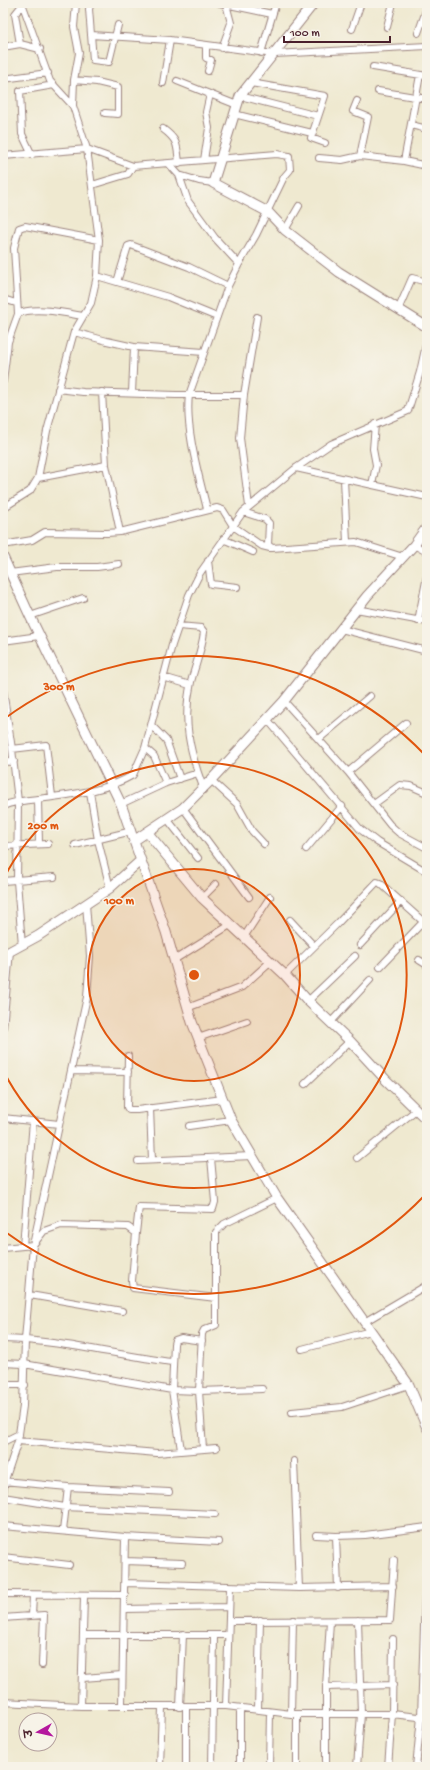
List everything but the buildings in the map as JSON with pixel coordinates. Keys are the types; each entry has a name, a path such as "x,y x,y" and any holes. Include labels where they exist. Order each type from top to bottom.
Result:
{"street":[{"path":"3,508 30,491 38,478 47,431 74,332 91,303 97,276 99,240 92,184 87,149 73,106 74,80 79,53 74,27 76,3"},
{"path":"91,3 89,9 93,60 109,62 118,25"},
{"path":"261,53 276,3"},
{"path":"213,183 240,96 314,3"},
{"path":"352,29 361,3"},
{"path":"387,27 393,3"},
{"path":"22,4 54,85 73,106"},
{"path":"20,44 15,14 22,4"},
{"path":"223,4 272,14"},
{"path":"222,48 231,23 223,4"},
{"path":"418,33 427,8"},
{"path":"91,35 116,35 170,40 274,54 427,46"},
{"path":"163,83 170,40"},
{"path":"3,47 20,44 40,49"},
{"path":"206,46 206,58 211,60 208,71"},
{"path":"373,67 427,76"},
{"path":"3,79 48,73"},
{"path":"404,161 412,125 420,75"},
{"path":"74,80 97,82 118,87 118,114 105,113"},
{"path":"177,81 210,94 236,110 312,133"},
{"path":"251,83 325,96 311,138 325,144"},
{"path":"32,155 22,134 20,91 54,85"},
{"path":"378,91 427,99"},
{"path":"204,160 209,128 206,112 210,94"},
{"path":"240,96 318,116"},
{"path":"357,101 353,111 368,117 360,156"},
{"path":"412,125 427,129"},
{"path":"163,129 173,136 176,142 179,163"},
{"path":"3,156 32,155 87,149 133,166 277,154 289,156 290,170 284,177 268,212 228,286 189,395 188,407 190,423 206,509"},
{"path":"320,158 342,160 360,156 404,161 427,166"},
{"path":"169,164 179,175 188,201 215,238 239,264"},
{"path":"92,184 128,174 133,166"},
{"path":"179,175 198,182 213,183 268,212 285,230 339,272 427,327"},
{"path":"285,230 299,206"},
{"path":"3,381 11,334 18,314 16,303 14,248 19,228 25,226 99,240"},
{"path":"117,282 128,246 131,245 189,267 228,286"},
{"path":"97,276 168,297 217,317"},
{"path":"398,310 412,278 427,282"},
{"path":"3,299 16,303"},
{"path":"18,314 23,311 53,312 82,316"},
{"path":"249,506 240,438 244,395 258,317"},
{"path":"74,332 134,347 204,352"},
{"path":"3,333 11,334"},
{"path":"3,806 18,801 90,792 113,785 133,775 145,748 152,726 178,626 195,582 208,561 243,512 296,468 331,444 408,411 420,372 427,340"},
{"path":"132,393 134,347"},
{"path":"58,389 189,395 244,395"},
{"path":"102,392 106,465 120,532"},
{"path":"372,486 376,465 373,449 375,424"},
{"path":"38,478 106,465"},
{"path":"296,468 372,486 427,496"},
{"path":"344,479 347,542"},
{"path":"3,545 32,540 45,532 120,532 206,509 217,508 223,510 233,526 262,546 270,548 347,542 364,544 403,557"},
{"path":"243,512 265,519 269,523 268,545 270,548"},
{"path":"135,840 168,820 183,808 211,780 284,700 356,609 380,580 414,545 427,527"},
{"path":"223,539 253,552"},
{"path":"414,545 427,552"},
{"path":"3,557 39,636 113,785 132,831 140,861 174,960 187,1008 231,1120 277,1198 366,1321 370,1331 409,1385 427,1428"},
{"path":"208,561 211,584 237,587"},
{"path":"10,572 57,567 97,567 118,564"},
{"path":"418,621 427,576"},
{"path":"30,616 83,598"},
{"path":"356,609 427,622"},
{"path":"178,626 201,628 204,632 190,685 188,738 203,787"},
{"path":"341,629 427,651"},
{"path":"3,641 39,636"},
{"path":"164,677 190,685"},
{"path":"3,690 14,761 18,801 17,881 22,944"},
{"path":"319,739 370,696"},
{"path":"284,700 348,772 394,830 427,848"},
{"path":"267,719 360,829 370,837 427,872"},
{"path":"348,772 406,723"},
{"path":"152,726 166,740 180,779"},
{"path":"12,749 46,745 52,796"},
{"path":"145,748 154,756 166,783"},
{"path":"3,762 14,761"},
{"path":"121,804 166,783 198,773"},
{"path":"211,780 237,804 252,831 264,844"},
{"path":"374,804 400,785 411,786 427,793"},
{"path":"90,792 98,840 110,888"},
{"path":"38,799 39,844"},
{"path":"306,849 342,806"},
{"path":"183,808 249,897"},
{"path":"168,820 198,858"},
{"path":"75,845 132,831"},
{"path":"147,832 202,898 271,961 308,1001 350,1040 427,1120"},
{"path":"3,846 48,844"},
{"path":"3,1026 6,953 38,936 110,888 140,861"},
{"path":"3,881 54,877"},
{"path":"285,975 374,883 380,883 425,924 380,967"},
{"path":"202,898 216,884"},
{"path":"244,937 270,897"},
{"path":"360,945 400,901"},
{"path":"3,1494 4,1480 19,1437 25,1385 25,1340 30,1295 33,1245 90,978 86,904"},
{"path":"290,920 314,946"},
{"path":"174,960 230,925"},
{"path":"308,1001 355,956"},
{"path":"419,960 427,965"},
{"path":"187,1008 242,987 271,961"},
{"path":"330,1023 370,980"},
{"path":"198,1038 247,1021"},
{"path":"305,1084 350,1040"},
{"path":"128,1056 128,1110 223,1099"},
{"path":"71,1071 128,1072"},
{"path":"150,1108 152,1160"},
{"path":"357,1158 416,1110"},
{"path":"3,1118 59,1124"},
{"path":"189,1126 231,1120"},
{"path":"23,1246 33,1121"},
{"path":"138,1161 252,1156"},
{"path":"211,1158 215,1202 214,1209 139,1206 132,1282 133,1288 216,1298"},
{"path":"203,1449 199,1392 202,1341 204,1330 216,1325 216,1232 224,1224 277,1198"},
{"path":"3,1248 33,1245 44,1231 61,1225 128,1227 136,1233"},
{"path":"366,1321 427,1285"},
{"path":"30,1295 122,1311"},
{"path":"302,1349 370,1331"},
{"path":"181,1450 172,1390 172,1362 175,1340 181,1338 202,1341"},
{"path":"3,1339 25,1340 172,1362"},
{"path":"3,1363 24,1364 172,1390 199,1392 262,1389"},
{"path":"3,1385 25,1385"},
{"path":"292,1412 342,1407 409,1385"},
{"path":"3,1442 19,1437 146,1452 216,1448"},
{"path":"294,1461 299,1588"},
{"path":"4,1480 68,1487 169,1492"},
{"path":"63,1531 68,1487"},
{"path":"3,1497 65,1507 215,1514"},
{"path":"3,1526 125,1537 219,1542"},
{"path":"316,1536 379,1533 427,1526"},
{"path":"336,1536 338,1588"},
{"path":"122,1706 125,1537"},
{"path":"3,1557 69,1565"},
{"path":"229,1621 390,1620 394,1560"},
{"path":"125,1561 182,1563"},
{"path":"125,1584 299,1588 393,1586"},
{"path":"226,1706 230,1587"},
{"path":"3,1594 84,1596 125,1595"},
{"path":"32,1616 33,1595"},
{"path":"82,1706 84,1596"},
{"path":"416,1767 424,1718 425,1596"},
{"path":"124,1609 229,1607"},
{"path":"3,1618 45,1616 42,1665"},
{"path":"258,1710 260,1620"},
{"path":"293,1620 294,1714 298,1767"},
{"path":"357,1767 361,1714 358,1620"},
{"path":"326,1767 326,1687 330,1621"},
{"path":"183,1634 183,1707 186,1767"},
{"path":"84,1635 228,1635"},
{"path":"212,1767 214,1635"},
{"path":"388,1767 392,1714 393,1639"},
{"path":"83,1678 122,1675"},
{"path":"326,1687 393,1685"},
{"path":"3,1702 82,1706 226,1706 294,1714 392,1714 424,1718"},
{"path":"160,1767 162,1707"},
{"path":"240,1708 240,1767"},
{"path":"269,1767 270,1712"}]}
